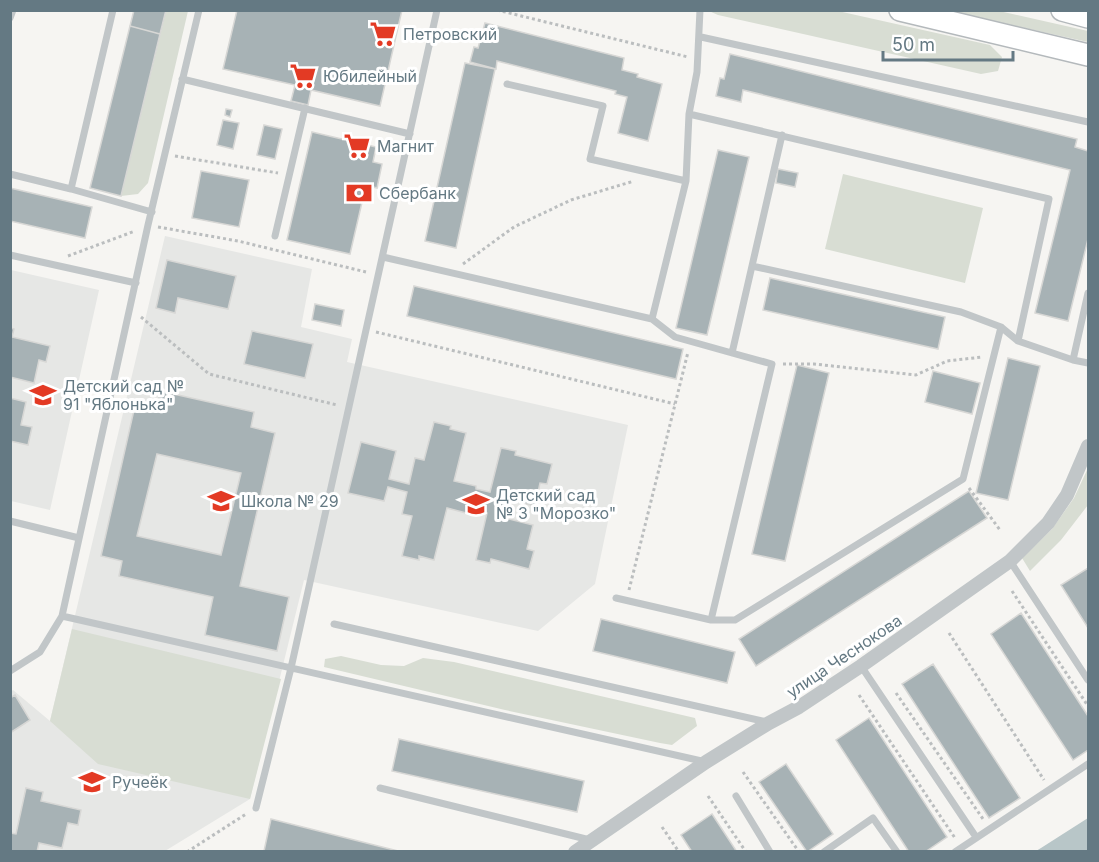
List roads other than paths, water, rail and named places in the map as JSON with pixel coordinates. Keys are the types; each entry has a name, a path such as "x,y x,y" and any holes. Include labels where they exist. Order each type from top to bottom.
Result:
{"main road":[{"path":"900,10 1089,55"},
{"path":"1062,10 1089,16"}],"street":[{"name":"улица Чеснокова","path":"575,852 706,762 799,707 861,666 1010,561 1048,524 1067,495 1089,446"}],"lane":[{"path":"10,18 13,10"},
{"path":"71,189 112,10"},
{"path":"10,671 40,652 62,616 148,225 199,10"},
{"path":"256,808 291,668 350,408 437,10"},
{"path":"652,319 686,181 689,114 698,60 700,10"},
{"path":"700,37 1089,122"},
{"path":"182,80 410,134"},
{"path":"507,84 603,106 590,159 686,181"},
{"path":"275,236 305,108"},
{"path":"689,114 1049,199 1018,341"},
{"path":"732,353 782,135"},
{"path":"10,174 152,212"},
{"path":"10,255 136,283"},
{"path":"383,257 652,319 675,337 772,364 711,620"},
{"path":"752,266 961,312 1001,327 1018,341 1073,360 1089,363"},
{"path":"1073,360 1089,293"},
{"path":"616,598 711,620 735,620 963,479 1001,327"},
{"path":"10,521 79,538"},
{"path":"1010,561 1023,584 1089,680"},
{"path":"62,616 706,762"},
{"path":"334,624 769,723"},
{"path":"861,666 976,837"},
{"path":"955,852 1089,764"},
{"path":"380,788 591,840"},
{"path":"736,796 770,852"},
{"path":"824,852 873,818 897,852"}],"place":[{"name":"Петровский","path":"383,34"},
{"name":"Юбилейный","path":"303,76"},
{"name":"Магнит","path":"357,146"},
{"name":"Сбербанк","path":"359,193"},
{"name":"Детский сад № 91 \"Яблонька\"","path":"43,395"},
{"name":"Школа № 29","path":"221,501"},
{"name":"Детский сад № 3 \"Морозко\"","path":"476,504"},
{"name":"Ручеёк","path":"92,782"}]}
